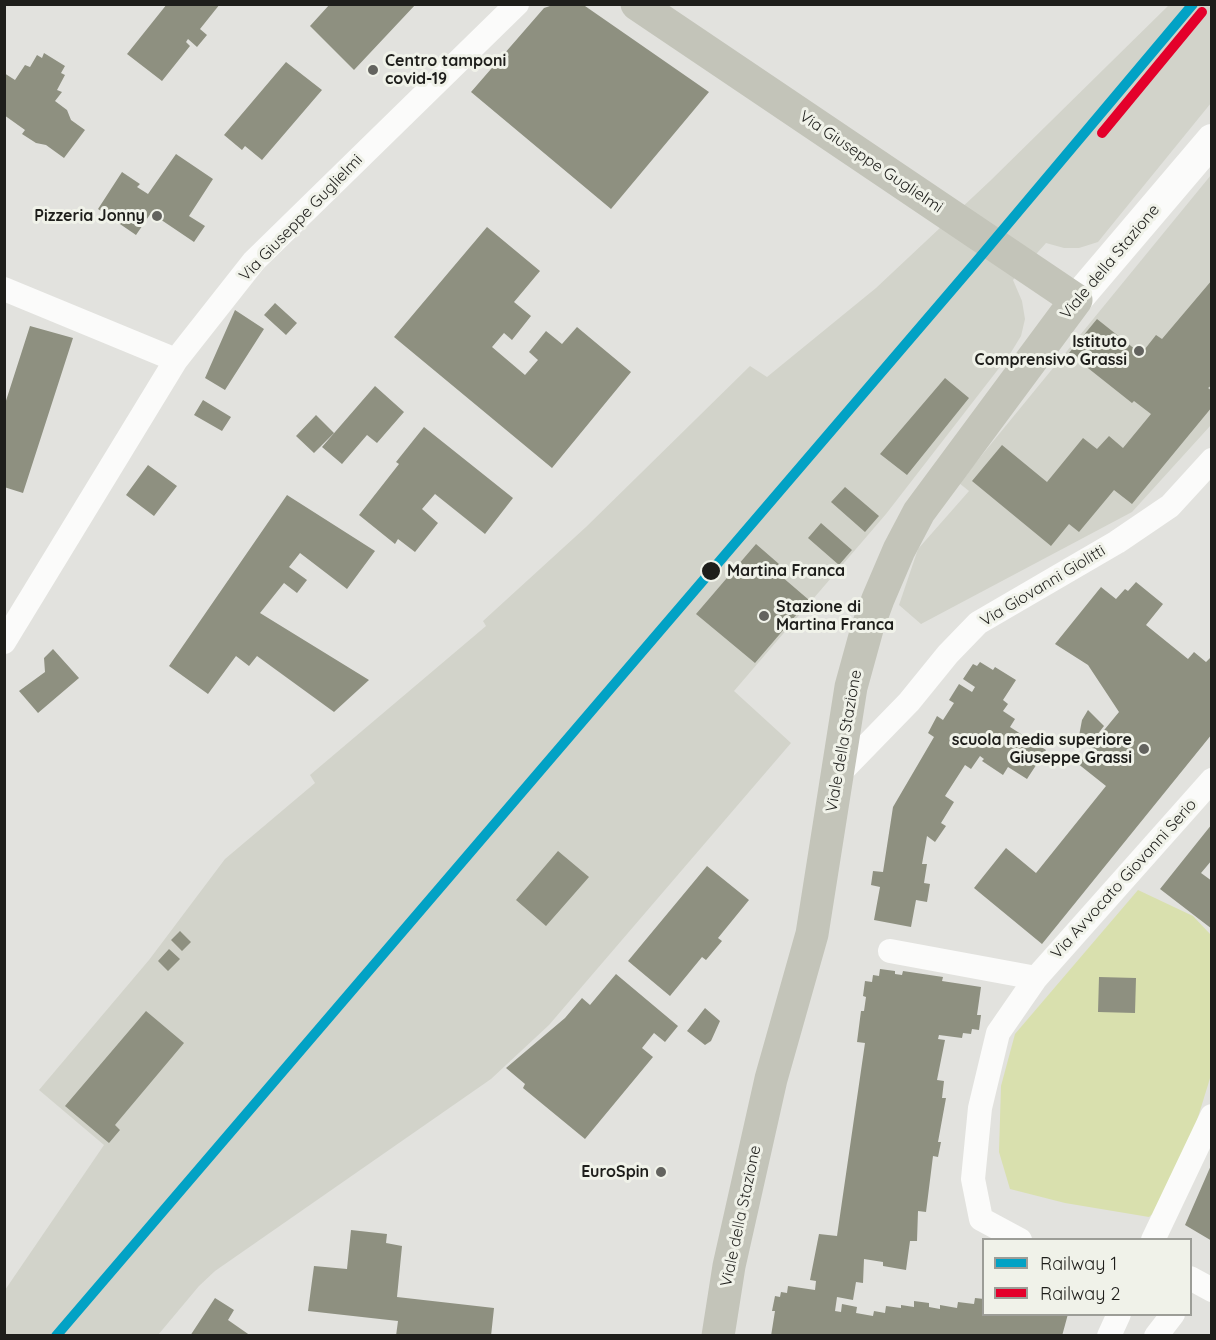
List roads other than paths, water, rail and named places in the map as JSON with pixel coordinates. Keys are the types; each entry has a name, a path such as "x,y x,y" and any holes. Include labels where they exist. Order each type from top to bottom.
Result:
{"main road":[{"name":"Via Giuseppe Guglielmi","path":"637,4 656,14 1076,300"},
{"name":"Viale della Stazione","path":"718,1335 729,1266 771,1079 812,934 851,687 867,629 899,550 919,512 1076,300"}],"street":[{"name":"Via Giuseppe Guglielmi","path":"4,642 176,360 254,261 517,4"},
{"name":"Viale della Stazione","path":"1076,300 1212,140"},
{"path":"4,289 176,360"},
{"name":"Via Giovanni Giolitti","path":"837,777 909,702 948,654 978,623 1117,542 1170,506 1212,460"},
{"name":"Via Avvocato Giovanni Serio","path":"1018,1238 981,1219 973,1179 980,1108 998,1033 1036,978 1212,780"},
{"path":"890,951 1036,978"},
{"path":"1154,1238 1212,1116"},
{"path":"1109,1335 1118,1316"},
{"path":"1156,1335 1171,1316"}],"rail line":[{"name":"1","path":"56,1336 975,263 1193,4"},
{"name":"2","path":"1102,133 1202,12"}],"place":[{"name":"Centro tamponi covid-19","path":"373,70"},
{"name":"Pizzeria Jonny","path":"157,216"},
{"name":"Istituto Comprensivo Grassi","path":"1139,351"},
{"name":"Martina Franca","path":"711,571"},
{"name":"Stazione di Martina Franca","path":"764,616"},
{"name":"scuola media superiore Giuseppe Grassi","path":"1144,749"},
{"name":"EuroSpin","path":"661,1172"}]}
